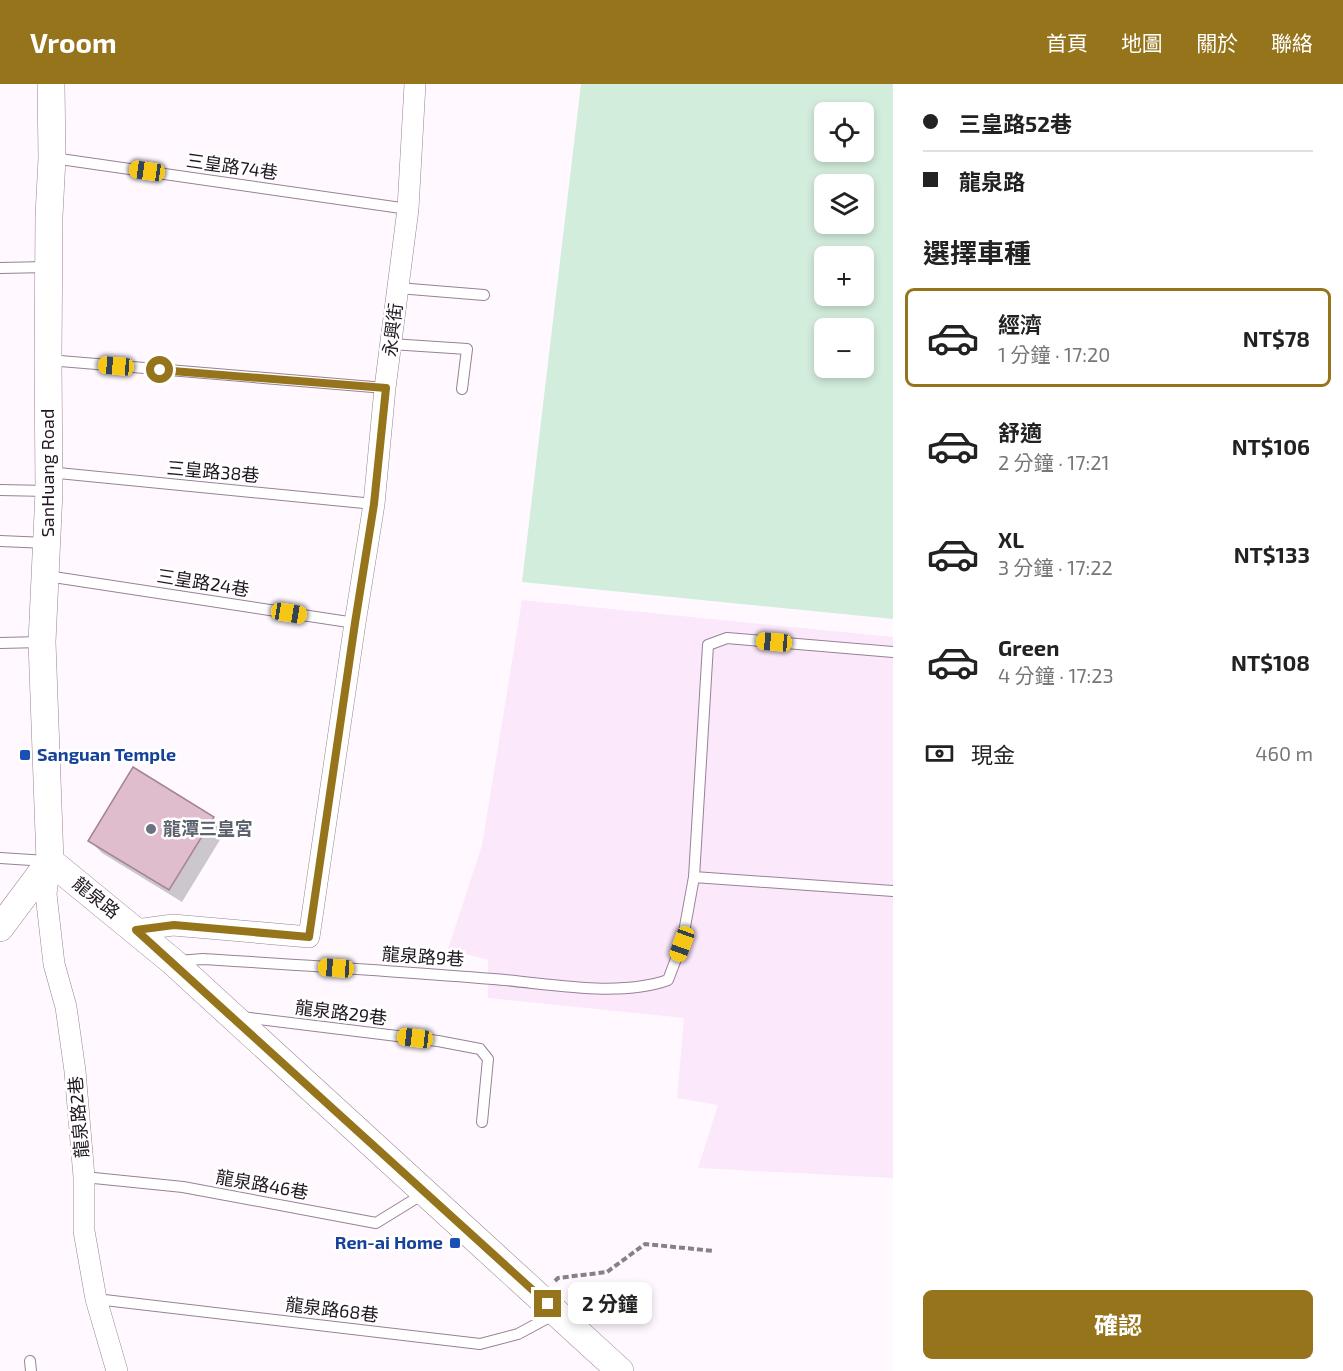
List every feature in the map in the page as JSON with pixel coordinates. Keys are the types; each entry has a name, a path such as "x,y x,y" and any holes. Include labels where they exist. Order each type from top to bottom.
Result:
{"street":[{"name":"SanHuang Road","path":"50,861 42,642 49,481 51,84"},
{"name":"永興街","path":"136,930 174,925 309,937 374,504 408,209 415,84"},
{"name":"龍泉路","path":"50,861 172,962 621,1371"},
{"path":"0,928 50,861"},
{"name":"龍泉路2巷","path":"50,861 46,894 54,964 66,1007 75,1071 84,1177 84,1230 96,1299 117,1371"}],"lane":[{"name":"三皇路74巷","path":"52,158 408,209"},
{"path":"0,268 49,267"},
{"path":"398,288 484,295"},
{"path":"391,344 467,349 462,389"},
{"path":"48,360 386,388"},
{"name":"三皇路38巷","path":"0,490 49,481 374,504"},
{"path":"0,541 47,543"},
{"name":"三皇路24巷","path":"46,575 355,623"},
{"path":"893,652 727,638 708,645 694,877 893,891"},
{"path":"0,643 42,642"},
{"path":"0,858 50,861"},
{"name":"龍泉路9巷","path":"172,962 202,959 491,978 621,990 650,986 668,980 682,944 694,877"},
{"name":"龍泉路29巷","path":"230,1016 438,1041 480,1049 488,1059 482,1122"},
{"name":"龍泉路46巷","path":"84,1177 183,1187 376,1223 426,1192"},
{"name":"龍泉路68巷","path":"96,1299 480,1344 518,1334 548,1304"}],"path":[{"path":"548,1304 558,1278 607,1272 645,1244 714,1251"}],"shaded area":[{"path":"522,600 893,637 893,1178 698,1168 718,1105 677,1098 684,1018 488,998 488,960 448,949 482,845"}],"green space":[{"path":"581,84 893,84 893,619 522,582"}],"building":[{"name":"龍潭三皇宮","path":"133,767 214,817 169,890 88,841"}],"place":[{"name":"Sanguan Temple","path":"25,755"},
{"name":"龍潭三皇宮","path":"151,829"},
{"name":"Ren-ai Home","path":"455,1243"}],"route":[{"path":"160,370 386,388 374,504 309,937 174,925 136,930 548,1304"}]}
